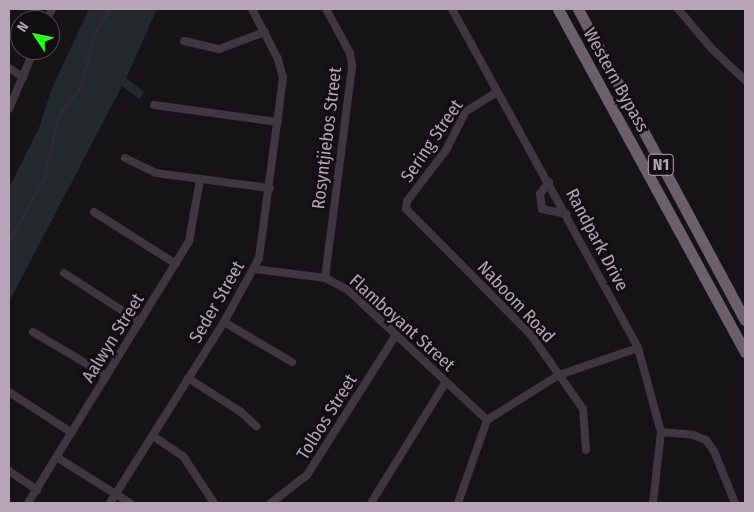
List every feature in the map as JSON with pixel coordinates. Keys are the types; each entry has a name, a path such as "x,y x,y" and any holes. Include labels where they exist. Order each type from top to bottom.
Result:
{"highway":[{"name":"Western Bypass","path":"558,9 745,352"},
{"name":"Western Bypass","path":"578,9 745,320"}],"street":[{"name":"Seder Street","path":"110,503 224,322 255,269 270,188 283,72 265,32 252,9"},
{"name":"Rosyntjiebos Street","path":"325,278 352,66 350,53 326,9"},
{"name":"Randpark Drive","path":"452,9 549,182 638,348 661,432 654,503"},
{"path":"678,9 704,41 745,80"},
{"path":"184,40 220,49 265,32"},
{"path":"9,109 30,60"},
{"path":"9,68 23,77"},
{"name":"Sering Street","path":"410,216 406,209 407,201 437,164 466,111 497,92"},
{"path":"154,105 278,122"},
{"path":"125,158 156,173 270,188"},
{"name":"Aalwyn Street","path":"28,503 58,458 192,235 200,180"},
{"path":"549,182 540,194 542,209 566,214"},
{"path":"94,212 176,264"},
{"name":"Naboom Road","path":"410,216 518,320 560,375 583,409 586,450"},
{"name":"Flamboyant Street","path":"255,269 325,278 347,289 445,383 487,420"},
{"path":"64,273 140,322"},
{"path":"224,322 275,355 292,362"},
{"path":"33,332 107,376"},
{"name":"Tolbos Street","path":"271,503 307,475 396,335"},
{"path":"458,503 487,420 560,375 638,348"},
{"path":"188,378 241,412 256,426"},
{"path":"371,503 445,383"},
{"path":"9,392 72,433"},
{"path":"661,432 693,435 706,440 720,463 735,503"},
{"path":"153,436 183,456 214,503"},
{"path":"58,458 130,503"},
{"path":"9,472 37,490"}],"shaded area":[{"path":"89,9 157,9 126,78 144,92 139,99 122,86 9,302 9,188 39,128 52,88"}],"waterway":[{"path":"9,242 44,179 59,115 80,89 96,32 111,9"}]}
